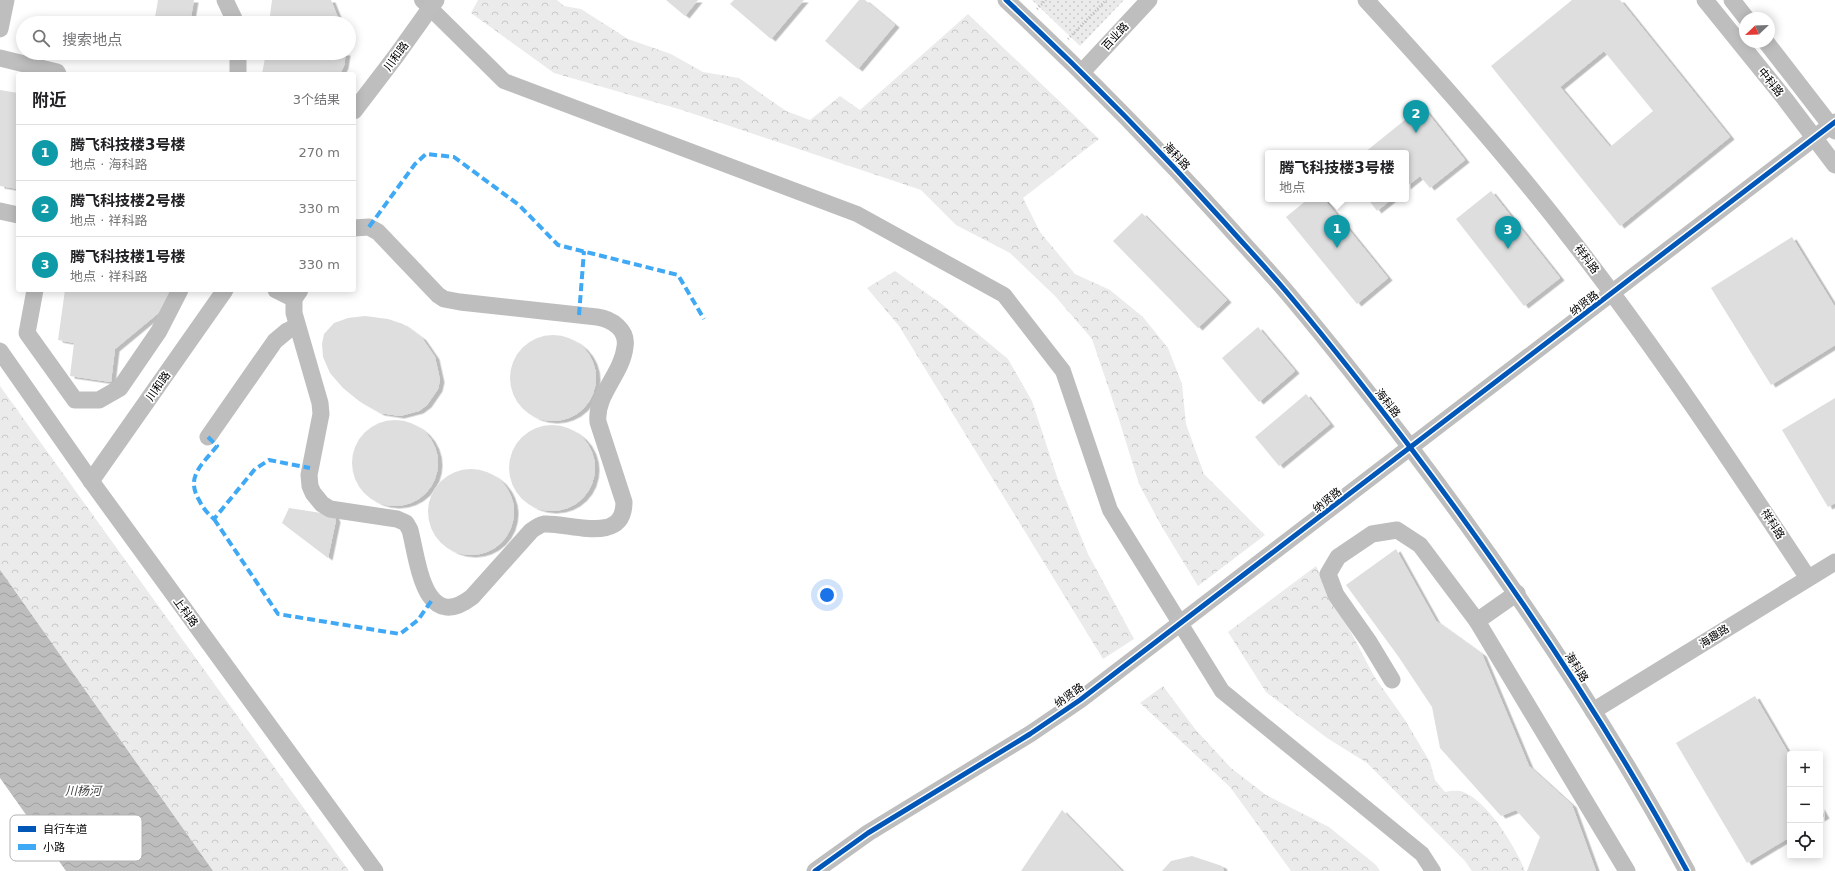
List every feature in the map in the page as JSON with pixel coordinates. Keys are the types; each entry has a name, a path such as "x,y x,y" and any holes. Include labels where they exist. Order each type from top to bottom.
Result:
{"street":[{"path":"0,29 6,0"},
{"path":"225,0 233,16"},
{"name":"川和路","path":"356,108 436,0"},
{"name":"海科路","path":"1006,0 1082,72 1171,163 1294,300 1411,448 1517,593 1593,711 1669,837 1687,871"},
{"name":"百业路","path":"1082,72 1149,0"},
{"name":"祥科路","path":"1366,0 1427,67 1510,163 1612,293 1731,461 1808,578"},
{"name":"中科路","path":"1705,0 1835,165"},
{"path":"1732,0 1741,12"},
{"name":"中科路","path":"1771,48 1834,126"},
{"path":"0,58 57,72"},
{"path":"238,60 238,72"},
{"name":"纳贤路","path":"815,871 868,833 1030,734 1080,700 1814,138 1834,126"},
{"path":"0,211 16,215"},
{"path":"284,292 297,295 294,313 320,403 320,414 309,475 310,486 313,493 322,504 330,509 397,519 406,523 410,530 427,593 432,600 439,605 452,608 461,606 472,597 531,531 538,526 553,524 595,530 614,524 624,510 621,490 598,422 597,414 601,401 626,347 622,331 617,325 605,318 444,299 438,295 378,232 369,227 356,228"},
{"path":"35,292 27,333 75,400 99,400 120,388 159,331 179,292"},
{"name":"川和路","path":"91,481 224,292"},
{"path":"208,437 275,340 297,326"},
{"name":"上科路","path":"0,351 91,481 375,871"},
{"path":"1392,680 1369,642 1336,595 1328,574 1338,557 1372,534 1397,530 1420,545 1477,621 1626,871"},
{"name":"海趣路","path":"1593,711 1835,562"},
{"path":"1477,621 1517,593"}],"path":[{"path":"1057,49 1106,0"}],"green space":[{"path":"478,0 557,0 564,6 581,9 628,39 671,54 703,72 739,78 786,111 810,120 840,96 860,110 968,14 1099,139 1023,198 1040,232 1075,274 1110,290 1143,317 1168,348 1182,384 1186,424 1204,474 1265,535 1198,586 1162,527 1139,484 1092,339 1055,296 1010,253 956,225 921,190 682,110 554,73 471,13"},
{"path":"1032,0 1124,0 1080,46"},
{"path":"895,271 943,305 1008,359 1032,401 1059,483 1088,554 1134,639 1103,659 899,326 867,288"},
{"path":"0,386 349,871 211,871 0,571"},
{"path":"1316,566 1374,676 1405,720 1430,762 1435,780 1445,792 1461,791 1482,805 1508,838 1525,871 1472,871 1465,861 1367,763 1327,738 1266,692 1228,632"},
{"path":"1163,686 1195,729 1231,768 1266,795 1329,827 1376,865 1380,871 1291,871 1230,787 1140,703"}],"water":[{"name":"川杨河","path":"0,570 213,871 66,871 59,861 142,861 142,815 26,815 0,778"}],"building":[{"path":"158,0 194,0 191,16 155,16"},
{"path":"272,0 331,0 337,16 270,16"},
{"path":"666,0 698,0 685,16"},
{"path":"734,0 804,0 771,39 730,4"},
{"path":"859,0 865,0 895,25 858,69 825,41"},
{"path":"1572,0 1620,0 1730,137 1620,226 1491,66","holes":["1604,51 1653,111 1610,147 1560,87"]},
{"path":"265,60 345,60 341,72 262,72"},
{"path":"0,90 16,93 16,189 0,186"},
{"path":"1422,106 1465,160 1430,188 1420,176 1409,185 1409,150 1368,150"},
{"path":"1491,191 1560,278 1524,306 1456,219"},
{"path":"1304,202 1326,202 1388,278 1357,304 1286,217"},
{"path":"1370,202 1388,202 1377,211"},
{"path":"1142,213 1227,300 1198,328 1113,241"},
{"path":"1792,237 1835,307 1835,345 1771,385 1711,288"},
{"path":"65,292 169,292 167,306 115,349 111,382 70,376 74,343 58,340"},
{"path":"365,316 388,319 403,324 422,338 435,357 440,380 438,389 427,405 419,411 400,416 380,413 359,401 343,388 330,373 323,357 322,344 324,334 334,323 348,318"},
{"path":"1258,327 1295,371 1259,402 1222,358"},
{"path":"553,335 569,338 577,342 589,354 593,362 596,378 593,394 589,402 577,414 569,418 553,421 537,418 529,414 517,402 513,394 510,378 513,362 517,354 529,342 537,338"},
{"path":"1306,394 1330,424 1279,466 1255,437"},
{"path":"1835,398 1835,503 1828,507 1782,430"},
{"path":"395,420 411,423 419,427 431,439 435,447 438,463 435,479 431,487 419,499 411,503 395,506 379,503 371,499 359,487 355,479 352,463 355,447 359,439 371,427 379,423"},
{"path":"552,425 568,428 576,432 588,444 592,452 595,468 592,484 588,492 576,504 568,508 552,511 536,508 528,504 516,492 512,484 509,468 512,452 516,444 528,432 536,428"},
{"path":"471,469 487,472 495,476 507,488 511,496 514,512 511,528 507,536 495,548 487,552 471,555 455,552 447,548 435,536 431,528 428,512 431,496 435,488 447,476 455,472"},
{"path":"289,508 334,515 336,520 328,558 282,523"},
{"path":"1396,549 1436,621 1482,654 1529,766 1572,805 1596,871 1527,871 1540,837 1516,810 1501,816 1440,748 1432,707 1398,656 1346,585"},
{"path":"1755,696 1787,751 1787,839 1747,863 1676,743"},
{"path":"1062,810 1122,871 1021,871"},
{"path":"1192,856 1222,866 1224,871 1162,871 1171,861"}],"waterway":[{"path":"422,0 504,81 857,214 1004,295 1063,371 1110,510 1222,691 1422,854 1433,871"}],"marked path":[{"path":"369,227 415,164 426,154 454,157 519,205 558,245 678,275 704,319"},
{"path":"579,315 584,251"},
{"path":"208,437 217,446 201,465 195,477 194,484 195,492 201,503 209,515 214,519 255,469 269,460 310,468"},
{"path":"214,519 278,614 400,634 418,620 432,600"}],"cycle path":[{"path":"1006,0 1118,109 1199,194 1287,292 1370,395 1487,552 1558,656 1625,762 1687,871"},
{"path":"815,871 868,833 1030,734 1080,700 1835,122"}],"place":[{"name":"腾飞科技楼2号楼","path":"1416,133"},
{"name":"腾飞科技楼3号楼","path":"1337,248"},
{"name":"腾飞科技楼1号楼","path":"1508,249"}]}
